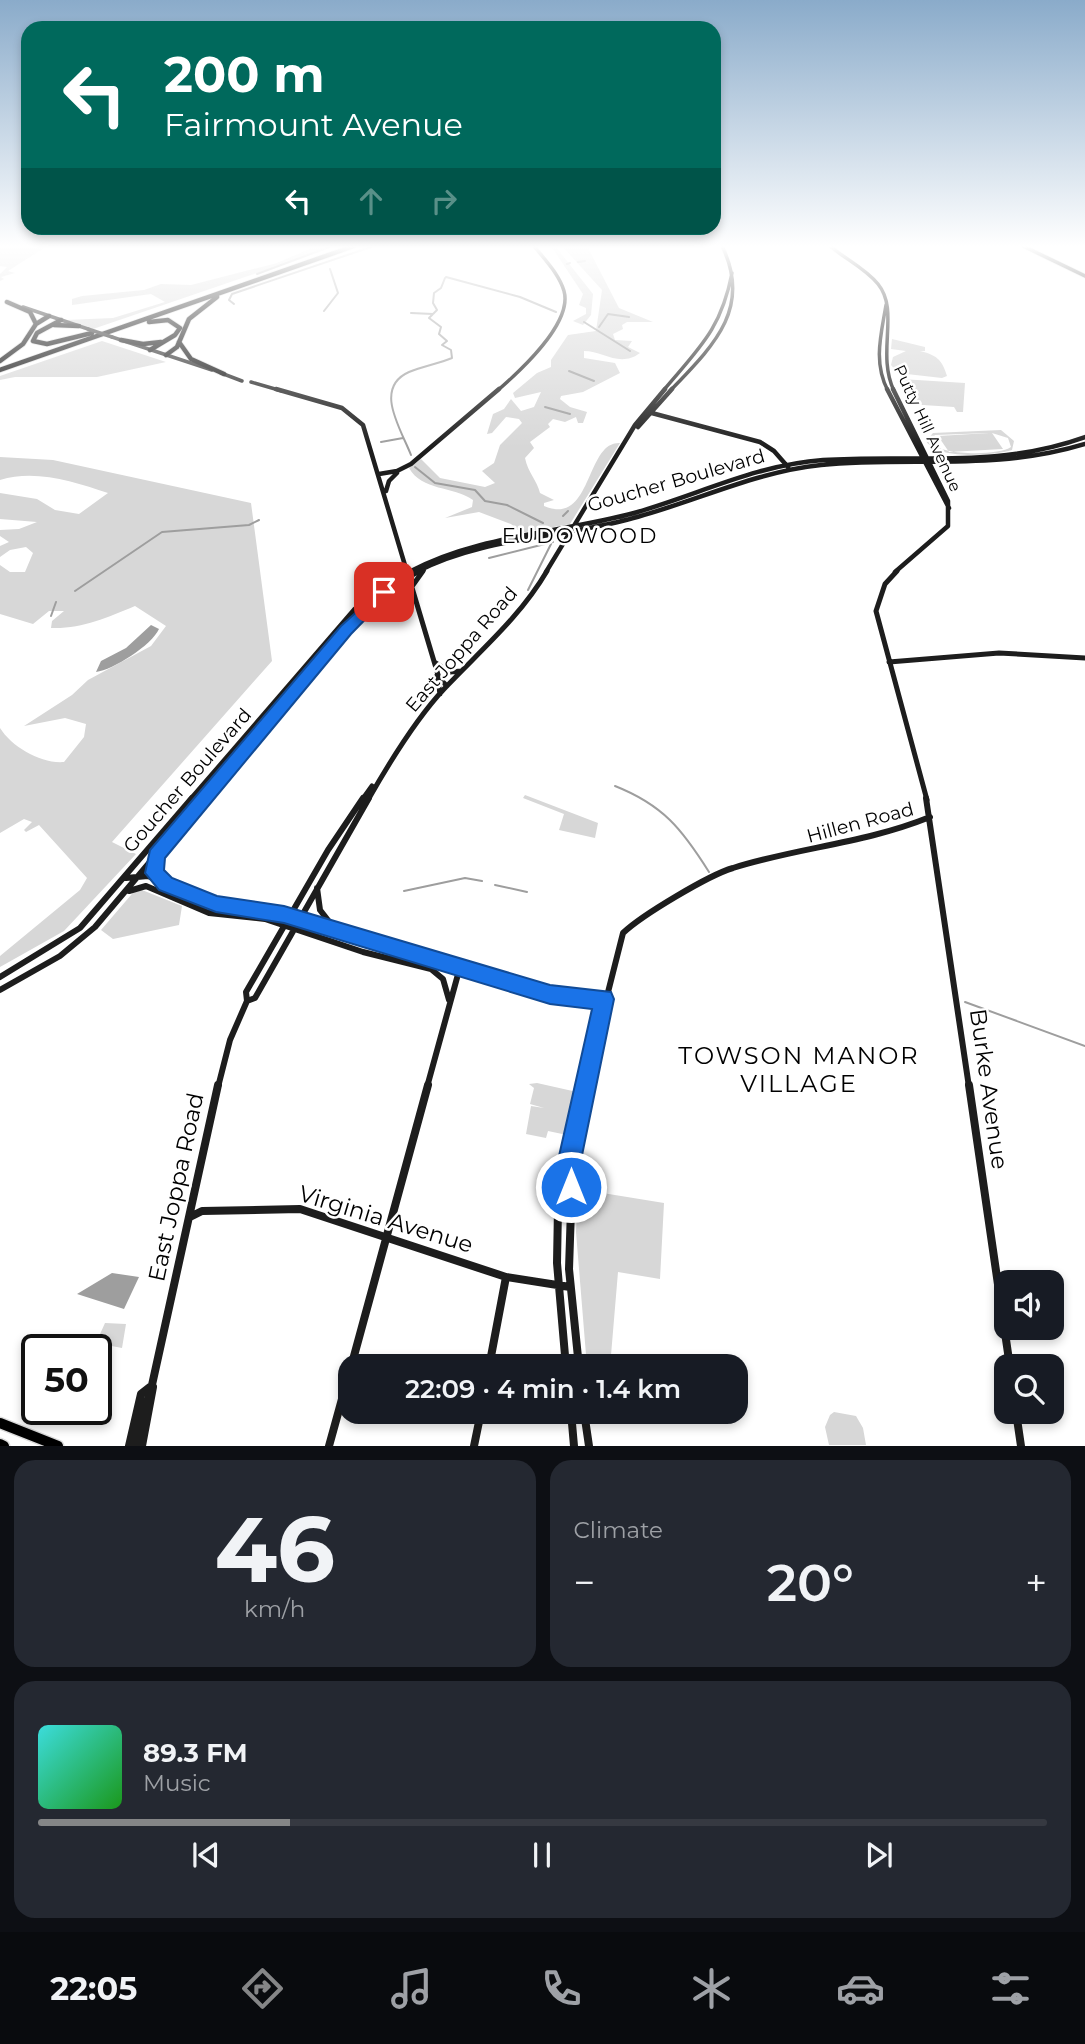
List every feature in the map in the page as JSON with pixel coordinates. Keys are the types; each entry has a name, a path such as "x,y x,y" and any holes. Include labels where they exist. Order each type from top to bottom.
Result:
{"highway":[{"path":"31,313 36,324"},
{"path":"98,333 153,313"},
{"path":"0,366 156,313"},
{"path":"166,355 179,342 187,322 196,313"},
{"path":"0,366 26,341 36,324 49,316"},
{"path":"61,320 34,335 33,341 54,342 164,320 177,323 180,328 168,340 150,350"},
{"path":"47,327 64,324 79,326"},
{"path":"121,340 144,344 168,340"},
{"path":"179,342 191,359 224,374"}],"main road":[{"path":"41,313 235,379 354,414 365,428 386,494"},
{"path":"386,494 391,478 530,361 558,323 562,313"},
{"name":"East Joppa Road","path":"649,411 718,328 724,313"},
{"name":"Putty Hill Avenue","path":"885,313 878,356 879,371 922,461 931,471"},
{"name":"East Joppa Road","path":"649,411 718,328"},
{"path":"649,411 760,442 774,450 788,467"},
{"name":"Goucher Boulevard","path":"945,461 1018,455 1056,448 1085,437"},
{"name":"Goucher Boulevard","path":"929,461 1014,461 1085,444"},
{"path":"908,458 914,454 915,447"},
{"path":"924,450 945,461"},
{"path":"379,474 420,456"},
{"name":"Goucher Boulevard","path":"409,573 462,550 598,521 664,503 733,477 824,460 908,458 922,461"},
{"name":"Goucher Boulevard","path":"573,532 651,514 736,482 788,467 922,461"},
{"name":"Putty Hill Avenue","path":"929,461 949,508"},
{"path":"902,463 931,471"},
{"path":"379,474 406,467"},
{"name":"Hillen Road","path":"568,1165 604,999 620,940 626,928 713,876 740,865 895,832 930,817 876,616 878,597 903,564 946,530 950,522 949,508"},
{"path":"585,511 589,519 598,521"},
{"name":"East Joppa Road","path":"135,1446 152,1385 223,1065 247,1001 246,992 339,831 440,694 515,618 585,511"},
{"path":"556,536 565,545"},
{"name":"Goucher Boulevard","path":"424,566 556,536"},
{"path":"406,560 424,566 413,586 435,663 440,694"},
{"path":"406,560 409,573"},
{"path":"406,560 391,583 413,586"},
{"name":"Goucher Boulevard","path":"0,990 81,941 346,630 391,583"},
{"name":"Goucher Boulevard","path":"0,977 73,934 122,881 347,618 391,583"},
{"path":"939,657 999,653 1085,658"},
{"path":"435,663 450,672 461,671"},
{"path":"437,672 447,686"},
{"name":"East Joppa Road","path":"247,1001 255,998 383,773"},
{"name":"Burke Avenue","path":"930,817 1008,1354"},
{"path":"156,855 154,873 165,884"},
{"path":"122,881 139,875 216,904 289,916 559,997 604,999"},
{"path":"120,898 134,888 146,886 209,913 265,919 437,973 447,987 450,1003"},
{"path":"317,887 316,900 321,916 327,923 349,935"},
{"path":"398,961 453,970 460,967"},
{"path":"450,1003 460,967"},
{"path":"560,1286 559,1199 562,1177 568,1165"},
{"path":"568,1165 572,1179 570,1287 578,1354"},
{"name":"Virginia Avenue","path":"190,1217 202,1211 291,1208 317,1213 386,1238"},
{"path":"354,1354 386,1238"},
{"name":"Virginia Avenue","path":"506,1277 570,1287"},
{"name":"East Joppa Road","path":"145,1434 154,1394 152,1385"},
{"name":"East Joppa Road","path":"129,1446 141,1394 152,1385"},
{"path":"329,1446 338,1413"},
{"path":"0,1423 58,1446"},
{"path":"474,1446 479,1424"},
{"path":"572,1424 575,1446"},
{"path":"586,1424 589,1446"},
{"path":"1018,1424 1021,1446"}],"street":[{"name":"Putty Hill Avenue","path":"887,313 885,371 929,461"},
{"name":"East Joppa Road","path":"585,511 649,411"},
{"name":"Goucher Boulevard","path":"922,461 929,461"},
{"path":"931,471 945,461"},
{"path":"386,494 406,560"},
{"name":"Goucher Boulevard","path":"556,536 573,532"},
{"path":"409,573 413,586"},
{"name":"Goucher Boulevard","path":"391,583 409,573"},
{"path":"889,662 939,657"},
{"path":"386,1238 450,1003"},
{"name":"Virginia Avenue","path":"386,1238 506,1277"},
{"path":"491,1354 506,1277"},
{"path":"560,1286 565,1354"},
{"name":"East Joppa Road","path":"142,1446 145,1434"}],"shaded area":[{"path":"138,313 93,329 66,320 113,318"},
{"path":"591,313 583,325 573,321"},
{"path":"599,313 632,313 653,322 627,322 622,325 623,329 613,334 615,340 632,341 628,347 640,353 633,357 619,359 584,351 584,358 615,363 620,373 583,392 561,396 560,399 570,407 587,412 583,423 578,423 576,417 565,422 553,419 548,424 550,427 530,442 534,448 525,458 528,468 540,493 554,500 544,503 544,506 560,509 572,505 580,495 600,455 609,446 620,443 570,524 521,533 511,524 479,512 445,518 472,507 473,500 422,481 409,468 421,459 440,478 485,487 495,483 482,471 494,463 500,445 522,423 519,419 506,417 492,433 487,434 493,414 504,409 511,399 521,411 534,407 541,392 515,398 513,393 537,373 551,367 551,360 568,335 596,331"},
{"path":"892,339 925,347 925,351 920,351 938,359 947,376 942,378 898,373 891,365 893,357 906,351 891,349"},
{"path":"102,341 166,362 97,377 15,377 0,380 0,376"},
{"path":"901,379 965,383 963,412 957,412 954,407 907,404"},
{"path":"1001,430 1014,441 1012,450 1003,452 979,455 953,454 932,447 926,441 933,433","holes":["989,433 938,436 948,450 936,447 930,442 935,435","992,433 1008,438 1011,447 994,452 954,452 1003,449"]},
{"path":"0,457 53,460 251,503 272,661 112,842 136,854 64,931 0,967 0,956 80,890 87,878 39,825 26,832 24,830 32,822 24,819 0,833 0,728 12,742 28,753 46,760 64,762 84,737 86,724 65,718 24,726 72,695 88,680 151,646 166,626 135,606 94,622 62,628 51,628 52,621 64,611 49,611 33,624 0,614 0,565 10,572 25,572 33,553 26,547 10,550 0,557 0,546 9,542 0,536 0,530 19,529 37,522 0,519 0,493 37,499 55,510 79,514 108,493 41,476 0,480"},
{"path":"151,625 159,629 149,642 122,662 96,672 101,661 126,648"},
{"path":"525,795 598,823 595,838 559,830 564,814 523,798"},
{"path":"137,888 182,906 179,925 113,939 101,930"},
{"path":"537,1083 577,1092 573,1114 569,1114 567,1135 548,1131 546,1138 526,1134 531,1106 544,1108 530,1104 534,1088 529,1084"},
{"path":"578,1189 664,1203 660,1279 618,1272 611,1354 586,1354 576,1232"},
{"path":"112,1273 139,1277 124,1309 77,1294"},
{"path":"105,1323 126,1324 122,1348 112,1346 112,1334 100,1334"},
{"path":"834,1412 856,1416 863,1428 866,1445 829,1445 825,1427"}],"waterway":[{"path":"422,313 433,314"},
{"path":"411,455 396,422 391,398 398,379 409,372 452,358 451,350 442,345 447,341 439,334 441,327 429,318 433,314"},
{"path":"599,327 608,314 629,317"},
{"path":"584,322 630,351"},
{"path":"569,371 594,381"},
{"path":"545,407 570,414"},
{"path":"381,442 403,438"},
{"path":"415,467 435,483 475,490 485,501 507,505 543,523"},
{"path":"563,516 568,511"},
{"path":"75,591 162,532 249,525 259,520"},
{"path":"489,558 553,542"},
{"path":"528,590 551,544"},
{"path":"51,616 56,602"},
{"path":"615,786 646,801 670,820 690,843 709,872"},
{"path":"404,891 465,878 482,881"},
{"path":"495,885 527,892"},
{"path":"965,1002 1085,1046"}],"district":[{"name":"EUDOWOOD","path":"580,536"},
{"name":"TOWSON MANOR VILLAGE","path":"799,1070"}],"route":[{"path":"384,592 346,630 156,855 154,873 165,884 223,906 284,915 550,995 570,999 604,999 568,1165 571,1187"}]}
